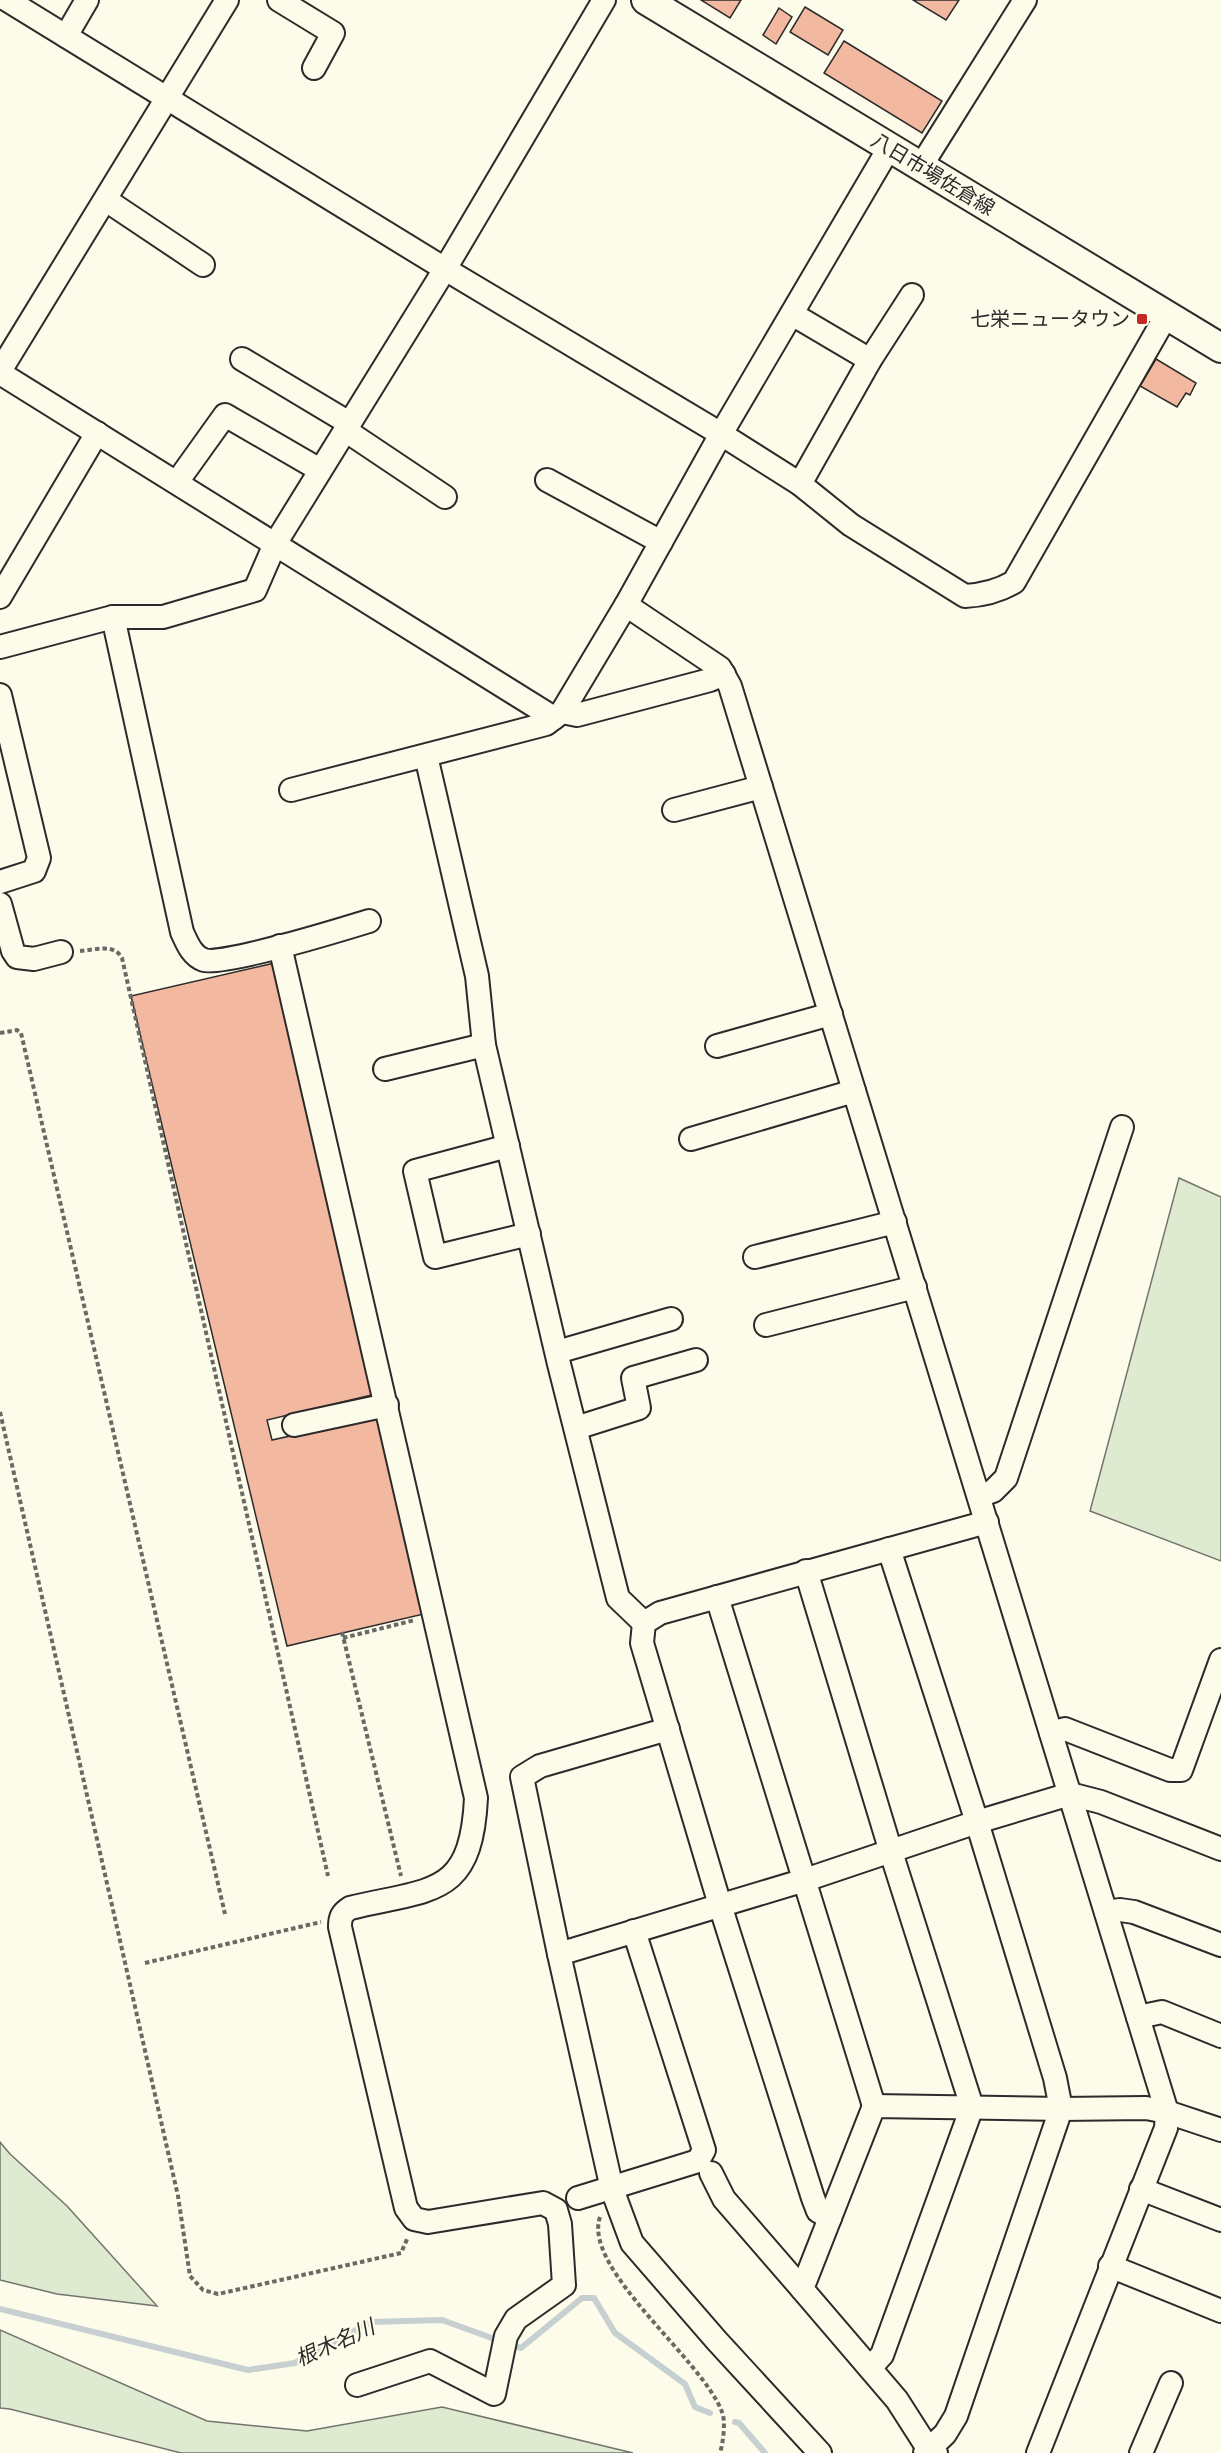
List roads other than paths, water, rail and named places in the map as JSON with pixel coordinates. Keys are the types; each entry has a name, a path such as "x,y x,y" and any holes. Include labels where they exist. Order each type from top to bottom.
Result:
{"main road":[{"name":"八日市場佐倉線","path":"646,0 1221,348"}],"street":[{"path":"7,0 445,269 800,483 851,525 964,596 978,596 1004,588 1014,582 1166,316"},
{"path":"66,36 87,0"},
{"path":"227,0 0,372 275,544 558,715 577,715 710,680 724,674"},
{"path":"279,0 333,33 314,68"},
{"path":"0,647 113,617 163,617 255,590 275,544 445,269 604,0"},
{"path":"921,166 1025,0"},
{"path":"291,790 546,724 558,715 626,605 721,434 889,148"},
{"path":"106,200 202,265"},
{"path":"800,483 870,360 912,295"},
{"path":"792,314 870,360"},
{"path":"242,359 347,427 445,496"},
{"path":"177,482 225,414 320,470"},
{"path":"0,597 97,433"},
{"path":"547,480 661,542"},
{"path":"626,605 720,668 730,686 1167,2112 1166,2128 1038,2453"},
{"path":"113,617 182,932 190,950 205,960 218,961 369,921"},
{"path":"0,695 39,858 34,871 0,882"},
{"path":"426,756 477,976 483,1039 556,1352 618,1598 645,1623"},
{"path":"674,810 761,787"},
{"path":"0,904 13,951 17,957 34,960 61,952"},
{"path":"280,946 475,1785 475,1819 466,1857 451,1879 436,1888 351,1908 343,1912 340,1918 406,2208 414,2219 429,2222 543,2203 556,2210 560,2224 564,2285 516,2319 505,2342 494,2394 430,2361 357,2385"},
{"path":"717,1046 831,1014"},
{"path":"384,1069 483,1039"},
{"path":"691,1139 855,1091"},
{"path":"979,1497 993,1491 1006,1478 1122,1127"},
{"path":"508,1146 415,1171 435,1257 529,1234"},
{"path":"755,1257 895,1222"},
{"path":"766,1325 915,1287"},
{"path":"556,1352 671,1319"},
{"path":"576,1428 639,1408 633,1378 696,1360"},
{"path":"294,1425 387,1405"},
{"path":"830,2218 818,2211 813,2198 720,1905 642,1643 645,1623 660,1613 987,1522"},
{"path":"711,2173 724,2199 897,2400 930,2452 956,2416 1061,2109 1055,2079 977,1822 889,1549"},
{"path":"806,1571 891,1852 972,2107 882,2355 870,2368"},
{"path":"717,1598 874,2106 802,2289"},
{"path":"1051,1733 1065,1729 1170,1770 1181,1770 1221,1660"},
{"path":"668,1729 540,1766 522,1777 559,1954 612,2189 632,2243 717,2342 820,2453"},
{"path":"559,1954 804,1881 977,1822 1070,1794 1101,1802 1221,1849"},
{"path":"1106,1912 1120,1910 1134,1912 1221,1946"},
{"path":"578,2198 698,2161 704,2150 634,1931"},
{"path":"1138,2017 1161,2012 1221,2036"},
{"path":"874,2106 1146,2108 1167,2112 1221,2130"},
{"path":"1141,2188 1221,2220"},
{"path":"1110,2266 1221,2311"},
{"path":"1141,2453 1171,2383"}],"waterway":[{"name":"根木名川","path":"509,2344 521,2348 582,2298 594,2298 615,2333 685,2384 695,2407 710,2413"},
{"name":"根木名川","path":"0,2309 248,2370 295,2363 371,2322 442,2320 500,2341"},
{"name":"根木名川","path":"735,2422 739,2423 765,2453"}],"place":[{"name":"七栄ニュータウン","path":"1142,319"}]}
